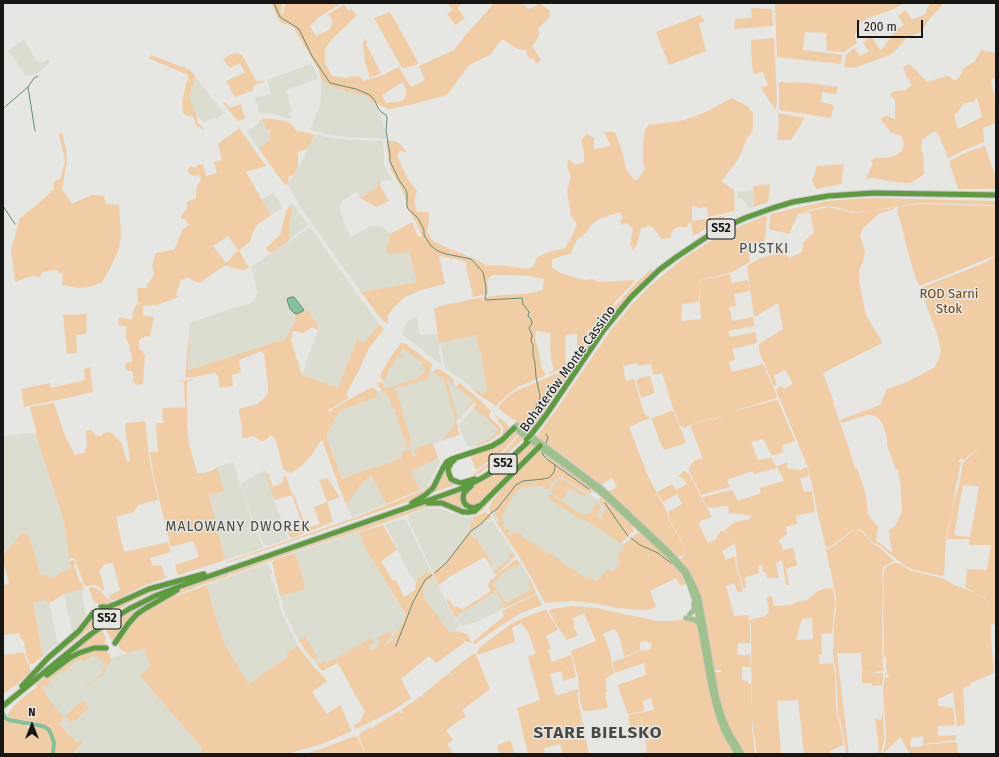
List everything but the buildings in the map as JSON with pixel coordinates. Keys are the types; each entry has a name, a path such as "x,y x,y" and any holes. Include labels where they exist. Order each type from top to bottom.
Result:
{"highway":[{"name":"Bohaterów Monte Cassino","path":"534,433 603,331 631,297 659,270 705,238 745,218 773,208 793,202 828,196 873,193 996,195"},
{"name":"Bohaterów Monte Cassino","path":"5,703 91,634 129,609 155,596 414,504 475,480 527,441 549,416 606,333 633,300 677,260 726,230 774,211 828,199 873,196 996,198"},
{"path":"414,504 433,488 446,463 452,459 484,450 505,437 516,426"},
{"path":"414,504 446,504 460,511 469,512 477,509 541,445"},
{"path":"464,455 451,463 448,469 449,476 453,480 459,482 475,480"},
{"path":"475,480 464,493 464,503 468,507 474,508 485,501"},
{"name":"Bohaterów Monte Cassino","path":"5,703 22,686 89,632 118,612 154,593 204,574 414,504"},
{"path":"101,607 108,607 149,589 204,574"},
{"path":"115,642 128,624 141,611 195,581"},
{"path":"22,686 48,658 79,631 93,613"},
{"path":"19,693 71,657 94,648 106,648"}],"main road":[{"path":"516,426 600,492 668,555 684,573 694,596 708,661 722,715 728,730 742,754"},
{"path":"541,445 591,479 606,492 670,553 687,572 698,598 714,700 718,715 724,731 737,754"},
{"path":"690,614 694,608 694,596"},
{"path":"686,618 694,619 700,624"}],"shaded area":[{"path":"24,40 37,62 40,61 42,63 48,59 50,62 37,74 26,76 8,50"},
{"path":"311,64 316,71 318,79 286,90 292,112 289,113 291,117 290,119 270,113 260,114 255,98 271,94 267,80"},
{"path":"197,79 224,113 217,119 215,117 203,123 195,112 190,101 191,87 194,80"},
{"path":"321,79 328,85 351,93 364,95 374,101 384,126 386,139 350,137 310,130 320,105"},
{"path":"259,120 262,120 271,139 259,149 247,132 259,123"},
{"path":"316,134 325,137 351,140 382,141 384,149 384,165 392,180 377,181 378,187 360,198 356,192 342,201 339,209 350,237 371,226 383,227 390,234 389,243 409,252 417,282 361,292 299,205 288,184 298,169"},
{"path":"753,190 754,207 748,208 743,199 737,198 737,192"},
{"path":"273,193 283,208 271,215 262,199"},
{"path":"292,203 307,226 288,241 291,233 289,227 292,211 291,207 288,205"},
{"path":"310,227 379,324 364,342 357,339 338,389 302,375 319,327 294,297 290,309 294,313 296,321 285,339 187,370 190,323 252,303 258,293 251,267"},
{"path":"294,297 304,310 303,311 297,314 290,309 287,300 288,298"},
{"path":"417,316 420,335 437,334 440,349 439,354 442,365 402,335 407,322"},
{"path":"476,335 487,390 483,395 445,368 440,342"},
{"path":"402,347 429,366 428,368 444,377 458,427 457,429 461,434 433,444 440,462 429,483 420,490 404,458 344,484 327,438 327,434 338,413 376,397 378,392 382,390 381,382 391,363"},
{"path":"448,380 474,399 458,421 447,381"},
{"path":"475,407 498,430 496,435 490,440 483,444 470,447 467,446 459,425"},
{"path":"32,433 36,435 64,522 71,569 59,573 54,578 40,573 29,536 23,532 6,551 3,549 3,436"},
{"path":"233,462 253,523 263,548 225,560 209,495 224,491 217,467"},
{"path":"265,470 288,539 267,546 264,544 259,534 241,484"},
{"path":"371,475 386,504 352,517 346,505 359,486"},
{"path":"561,475 599,500 606,509 622,543 633,551 609,581 538,591 519,556 491,514 498,510 515,489 558,478"},
{"path":"427,508 441,509 464,517 474,517 469,529 470,530 446,562 433,572 407,518 409,515"},
{"path":"404,519 407,523 431,572 422,575 416,582 408,571 386,526 386,524"},
{"path":"492,520 515,555 496,575 470,532"},
{"path":"359,532 364,546 403,612 405,616 404,621 393,638 389,641 376,665 362,649 322,671 298,639 285,613 280,596 303,590 305,584 295,553"},
{"path":"516,560 519,561 528,575 536,592 535,594 474,623 462,626 455,617 496,591 491,583 512,562"},
{"path":"268,563 272,572 270,577 271,581 274,584 281,610 298,646 286,653 288,656 249,684 225,645 207,585"},
{"path":"434,576 444,598 460,626 455,631 450,633 424,597 424,586"},
{"path":"84,589 82,597 86,610 85,616 72,632 64,594"},
{"path":"46,600 49,603 58,643 44,655 42,652 33,603"},
{"path":"144,649 151,666 140,676 202,748 201,754 75,754 84,742 78,743 67,733 42,700 38,686 80,657 90,654 109,658"}],"green space":[{"path":"271,3 283,3 281,13 283,14 286,3 342,3 319,17 310,26 316,36 329,30 333,22 328,14 344,5 349,11 351,9 357,15 333,38 325,49 325,63 332,76 346,78 352,76 360,77 364,81 383,75 399,67 412,87 425,80 419,66 454,50 493,3 522,3 528,9 535,7 537,3 539,3 549,10 550,17 537,29 540,33 532,46 541,60 537,63 528,57 526,50 518,49 502,39 490,55 469,65 447,95 389,109 379,105 364,95 351,93 328,85 321,79 319,71 294,28 282,23 278,19","holes":["403,82 406,90 404,100 395,102 386,103 382,95"]},
{"path":"447,3 463,3 457,7 465,18 455,25 447,14 453,10"},
{"path":"775,3 905,3 891,10 868,18 860,23 855,35 857,43 844,52 827,51 826,33 805,32 803,50 843,55 841,64 777,57"},
{"path":"930,3 944,3 932,16 921,32 905,39 890,55 854,68 844,67 846,55 854,48 860,56 869,51 863,43 871,36 880,50 884,47 895,31 904,25 898,16 905,10 912,20 925,14"},
{"path":"751,8 772,9 773,26 734,29 735,19 752,18"},
{"path":"390,12 419,64 402,68 374,18"},
{"path":"700,15 705,21 699,23 706,51 669,65 656,32"},
{"path":"365,38 366,44 381,73 370,78 365,62 363,44"},
{"path":"774,38 777,99 776,109 760,87 768,86 763,72 753,74 751,49 751,40"},
{"path":"981,50 996,53 996,76 991,80 996,104 996,123 983,128 984,142 948,158 939,135 935,131 922,140 921,147 924,174 919,178 910,183 873,178 866,179 873,163 871,160 875,158 887,158 894,156 902,151 904,143 901,135 891,133 880,118 887,116 895,119 895,100 890,94 895,91 906,90 912,85 907,78 903,67 910,64 927,82 946,76 955,81 960,76 964,68 975,61","holes":["977,97 982,117 958,129 954,115 963,104 974,101"]},
{"path":"238,53 242,55 257,82 265,80 264,82 254,85 252,93 251,91 235,97 226,81 245,73 240,63 230,68 223,60 231,54"},
{"path":"151,55 190,70 196,77 191,88 190,100 196,113 198,123 204,129 203,130 196,125 193,116 187,116 183,113 182,102 188,75 148,58"},
{"path":"779,82 811,83 838,87 836,94 822,92 821,102 834,105 831,118 779,110"},
{"path":"731,98 747,106 753,113 753,130 746,140 739,158 721,181 734,190 735,211 708,217 707,207 700,208 692,206 692,221 724,216 725,220 693,236 691,222 687,227 678,227 673,230 670,238 662,239 651,226 641,228 637,244 633,251 630,243 633,229 627,223 622,225 620,221 623,218 620,212 599,219 591,225 586,233 577,240 570,254 552,260 552,267 560,273 585,280 594,279 597,282 601,282 633,280 634,282 615,302 593,333 587,329 590,336 578,355 577,334 566,335 566,364 574,359 566,366 550,374 549,373 554,370 551,360 551,334 536,330 535,337 545,376 517,386 517,388 496,406 479,395 472,388 483,394 487,390 476,335 439,343 434,309 440,306 473,299 500,295 527,294 543,290 544,279 528,276 492,275 487,281 488,294 473,297 465,261 439,256 445,284 421,290 405,297 393,308 388,316 388,324 382,320 361,292 417,282 409,252 388,254 385,245 389,243 390,234 412,222 418,237 422,236 409,210 402,189 391,170 386,141 394,141 399,143 406,151 399,151 397,156 409,181 417,191 414,202 417,212 428,212 429,219 427,231 432,240 486,265 527,269 533,267 537,257 565,248 572,236 577,224 571,216 567,190 571,177 567,166 569,159 575,165 584,162 584,153 581,141 586,134 594,138 594,149 611,146 604,132 615,132 623,154 626,169 634,180 638,179 645,169 643,162 643,147 644,134 648,125 681,121 704,113"},
{"path":"222,102 225,102 229,108 241,104 245,119 238,121"},
{"path":"778,113 805,118 791,140 777,140 779,121"},
{"path":"264,118 286,121 290,123 297,131 315,135 308,148 298,152 298,167 294,175 288,177 288,184 285,185 259,149 271,139 269,132 270,130 268,131 262,120"},
{"path":"239,128 266,166 246,172 271,215 257,225 250,242 239,250 249,268 243,270 224,266 201,283 187,277 184,280 181,279 176,295 179,297 157,305 143,306 143,316 154,317 150,336 139,340 139,350 142,350 145,356 143,384 136,385 133,381 133,372 126,370 125,366 126,363 132,362 132,359 129,344 125,337 127,327 118,325 119,317 132,320 136,305 140,304 138,301 137,288 147,288 147,284 150,282 154,273 152,266 156,253 174,250 183,229 189,225 185,219 181,219 181,216 187,209 187,202 196,198 196,190 201,178 199,175 193,176 189,173 188,170 190,166 195,168 199,164 203,165 206,176 217,173 214,162 222,160 218,144","holes":["228,236 238,250 226,263 213,246"]},
{"path":"59,133 62,133 66,149 67,163 62,189 72,204 93,195 104,196 106,204 119,205 121,234 117,254 101,283 88,287 79,288 62,285 63,275 56,270 42,272 40,277 31,276 15,282 11,250 20,218 54,189 54,181 60,179 65,161"},
{"path":"985,146 996,178 996,189 958,189 949,161 967,152"},
{"path":"844,164 841,184 816,189 812,181 817,166"},
{"path":"377,181 380,181 380,186 389,201 376,207 360,198 378,187"},
{"path":"770,184 768,202 754,207 753,186"},
{"path":"876,198 996,201 996,205 918,203 857,212 826,206 798,214 789,234 769,229 771,214 827,201"},
{"name":"ROD Sarni Stok","path":"918,204 996,206 996,626 991,623 994,673 963,688 965,725 957,726 953,692 938,699 939,706 953,708 955,725 938,726 938,734 939,736 956,735 956,740 923,744 923,736 912,738 910,743 911,747 919,747 923,745 954,742 957,743 958,754 910,754 900,737 883,754 886,735 883,688 885,676 886,678 889,678 888,675 885,674 887,673 886,662 888,661 886,661 886,657 884,656 883,575 887,566 898,563 911,571 942,578 977,594 965,587 967,569 987,570 991,545 969,545 969,539 947,539 951,511 946,539 943,576 914,570 905,566 880,546 871,541 862,530 858,529 851,531 827,548 825,545 807,465 776,390 780,386 784,389 793,384 785,370 774,376 777,385 774,386 759,349 759,344 783,329 778,303 754,317 747,268 748,265 761,258 775,254 783,248 789,258 802,252 803,243 814,232 810,212 800,214 801,213 828,207 853,213 895,209 880,213 863,228 860,236 865,252 863,262 859,270 859,282 866,315 882,343 823,373 855,468 857,468 866,495 868,514 878,527 876,540 892,553 889,530 896,525 902,512 898,472 900,471 898,469 896,470 887,445 887,437 883,425 874,415 867,415 841,423 840,420 880,405 887,389 907,382 935,367 941,350 937,334 920,288 989,261 994,257 919,285 911,263 897,209 898,207","holes":["981,448 963,463 959,485 951,511 961,462 958,462 961,458 964,460 970,454","963,485 979,487 971,533 969,537 954,535"]},
{"path":"289,207 291,207 292,211 289,227 291,233 288,241 272,253 268,252 266,248 280,235 286,211"},
{"path":"767,215 764,244 748,245 750,262 732,272 700,280 699,284 701,280 730,274 732,283 748,280 750,291 734,294 736,306 729,307 732,321 753,317 755,326 728,331 730,337 755,332 757,343 732,349 735,360 729,362 732,372 763,364 777,396 776,398 716,418 682,427 673,408 662,373 653,375 651,364 638,366 637,363 623,366 626,381 634,379 644,413 650,418 629,427 648,476 667,512 669,520 684,546 685,550 683,555 677,558 608,492 617,487 612,478 601,486 598,482 564,456 536,437 610,331 633,303 650,286 681,260 707,243 736,228","holes":["699,284 701,319 681,321 682,304 699,301"]},
{"path":"651,269 653,272 624,301 604,326 530,432 526,428 532,420 525,427 499,409 500,405 505,399 514,392 562,371 575,361 610,312 633,286"},
{"path":"304,310 308,311 319,327 318,330 312,327 304,333 293,331 291,340 302,375 338,388 357,339 364,342 379,324 384,329 369,348 346,394 349,398 331,409 328,409 330,413 333,409 371,388 378,392 376,397 338,413 327,434 327,439 342,479 401,458 404,451 410,450 412,453 411,456 414,457 416,455 413,450 432,443 438,458 411,471 420,490 386,504 371,475 359,486 346,505 322,440 311,456 300,467 291,473 283,468 275,438 270,435 264,441 261,441 253,436 245,438 242,437 239,409 257,404 268,393 264,354 262,351 239,360 241,372 232,375 233,386 220,388 218,376 215,373 185,378 190,323 188,370 285,339 296,321 294,313 297,314"},
{"path":"87,314 86,334 76,335 77,353 67,354 63,315"},
{"path":"401,343 406,344 432,364 431,369 429,369 430,372 428,379 394,389 397,393 411,440 410,446 406,446 395,409 393,409 389,397 385,395 386,392 383,392 377,384 378,382 381,382 383,384 383,388 388,388 418,378 424,372 425,368 422,365 423,363 403,348 400,354 403,356 399,356 387,372 389,373 386,377 387,379 382,380 380,376 381,373"},
{"path":"90,367 93,392 24,407 21,389 50,383 51,388 85,380 84,369"},
{"path":"436,369 440,369 455,382 453,384 448,380 447,381 458,419 456,422 444,381 441,377 435,374 434,372"},
{"path":"650,376 655,393 641,398 636,381 639,378"},
{"path":"195,379 187,382 187,428 189,443 197,473 204,473 214,470 217,467 224,491 209,495 225,560 179,575 177,574 175,565 199,557 193,541 171,547 154,478 150,452 158,452 156,423 163,423 162,408 185,407 184,382 178,381"},
{"path":"459,383 490,410 490,418 500,427 500,434 497,436 497,434 496,437 488,442 477,446 476,445 496,435 498,430 483,415 473,408 476,404 475,402 460,418 473,398 470,398 457,387 455,388"},
{"path":"776,400 778,401 795,441 782,445 783,452 772,456 763,439 751,442 758,460 771,458 777,468 754,474 753,471 729,479 727,480 730,487 701,495 689,471 689,467 695,460 703,458 690,426 706,420 716,419 728,413"},
{"path":"54,403 64,434 75,455 84,453 87,442 86,432 88,430 91,430 96,436 101,436 104,433 109,432 113,434 122,444 128,462 130,461 125,426 126,423 145,421 150,463 158,500 138,505 134,512 116,517 124,552 168,542 171,552 150,558 153,566 161,565 166,578 145,585 122,597 112,600 108,596 120,590 113,563 105,564 99,571 104,587 103,591 95,585 85,586 75,559 69,558 64,522 36,435 30,407"},
{"path":"671,411 674,412 686,443 664,450 652,419"},
{"path":"494,414 508,425 509,429 507,433 493,444 451,458 431,488 418,498 227,563 226,562 354,518 424,490 431,484 445,459 453,455 487,445 502,435 503,427"},
{"path":"456,422 458,427 457,429 461,434 443,440 454,426"},
{"path":"513,432 518,434 504,450 476,470 470,455"},
{"path":"520,434 525,438 504,456 480,473 469,478 462,480 468,478 505,452"},
{"path":"531,442 534,448 479,504 475,506 467,504 464,497 470,488 502,468"},
{"path":"538,450 541,450 547,454 592,489 593,492 589,494 563,477 558,478 553,482 548,489 541,486 522,487 516,492 502,515 504,523 503,529 505,530 506,528 510,531 508,533 509,535 511,535 512,532 515,534 518,532 520,533 522,537 555,556 583,576 596,581 601,578 607,569 613,572 620,561 617,558 625,544 636,534 641,533 668,557 667,558 679,571 686,584 680,585 676,578 650,591 656,607 649,610 617,608 594,603 573,601 545,603 519,556 497,523 499,520 495,512 491,514 489,508 492,501 503,488 503,485"},
{"path":"788,462 787,468 800,470 807,467 809,476 800,478 804,492 812,491 815,512 796,516 797,524 786,527 787,534 779,540 783,550 793,548 797,565 786,569 789,585 786,585 782,560 776,563 779,578 767,578 765,572 763,572 762,565 758,565 759,573 746,577 746,588 743,588 737,565 735,544 727,532 724,531 732,524 739,521 748,520 752,516 729,513 728,506 708,508 702,497 732,490 738,501 761,493 760,488 784,481 777,466"},
{"path":"445,466 457,484 427,495"},
{"path":"683,471 689,474 712,517 700,521 699,525 708,543 715,540 720,531 726,532 734,544 722,551 726,560 735,556 743,592 737,591 734,583 726,586 734,616 748,615 749,620 750,643 738,643 737,655 750,655 751,667 742,667 742,680 748,681 748,684 751,684 752,728 755,754 743,754 730,732 720,704 713,672 721,672 721,670 713,670 707,630 709,629 706,629 696,585 680,560 685,552 684,545 669,518 668,512 682,504 677,494 663,502 657,492 672,484 676,490 687,484 683,478 677,476"},
{"path":"266,474 268,474 273,487 283,482 284,476 286,476 306,528 320,524 314,507 327,502 333,522 307,532 305,530 305,533 292,538 290,537 287,531 302,524 292,495 274,500"},
{"path":"327,478 340,497 327,502 319,480"},
{"path":"559,480 564,480 588,497 583,496 571,489 562,500 552,493 551,490"},
{"path":"463,491 461,496 474,510 468,511 435,501"},
{"path":"498,491 483,510 475,514 466,515 438,506 427,507 384,523 309,547 308,546 231,575 230,572 427,504 438,504 468,513"},
{"path":"550,495 584,515 590,513 598,502 601,508 597,515 600,519 606,509 599,501 600,498 603,498 633,526 633,531 620,544 598,528 585,520 583,521 549,499 548,497"},
{"path":"485,512 489,514 491,517 490,519 470,532 474,539 476,538 492,563 490,565 494,571 511,558 509,556 510,553 513,553 515,556 496,575 485,557 449,577 439,585 433,572 446,562 470,530 469,529 474,517"},
{"path":"383,525 397,550 381,561 393,581 396,580 404,597 415,590 416,582 419,578 431,572 434,576 427,582 423,589 426,601 450,633 455,631 467,634 472,643 464,641 464,643 436,663 429,656 401,679 411,698 394,710 356,729 353,725 360,722 365,711 338,663 322,671 318,664 322,661 335,659 371,638 374,642 375,641 376,643 375,642 368,646 371,651 379,646 380,642 377,638 390,631 392,632 385,645 386,646 404,621 404,612 364,546 359,532"},
{"path":"856,530 861,531 871,542 879,547 894,561 886,565 882,572 883,670 871,673 862,669 861,653 837,653 849,754 846,754 838,712 836,673 833,653 836,596 826,550"},
{"path":"23,532 29,536 40,573 54,578 59,573 71,569 70,561 73,560 76,564 74,565 79,582 81,582 84,589 64,594 49,603 46,600 33,603 42,652 44,655 33,664 30,664 27,658 24,643 19,633 3,635 3,585 9,584 3,554 6,556 4,553"},
{"path":"295,553 305,584 303,590 280,596 272,562"},
{"path":"516,560 519,561 519,564 507,570 493,584 505,602 508,602 532,589 528,582 529,580 536,592 535,594 505,608 496,591 455,617 447,602 448,598 452,596 448,599 454,607 457,606 463,609 491,591 488,586 489,582"},
{"path":"228,573 229,576 193,588 177,596 207,585 225,645 249,684 288,656 286,653 298,646 327,681 312,692 317,700 327,714 340,705 352,731 322,744 287,754 201,754 202,748 140,676 151,666 144,649 127,653 120,649 117,642 137,615 170,595 185,588"},
{"path":"166,586 130,603 102,620 101,614 103,608 140,593"},
{"path":"91,587 98,589 112,601 113,604 102,606 98,603 94,603 89,589"},
{"path":"833,588 835,603 832,633 821,634 822,654 819,655 819,664 833,663 835,672 836,707 844,745 830,751 830,754 804,754 798,700 777,701 781,754 757,754 752,720 750,620 765,616 768,613 769,608 766,598 772,597 774,606 791,605 807,600 823,589","holes":["812,618 813,639 796,640 802,619"]},
{"path":"169,593 142,609 115,641 110,638 105,627 144,604"},
{"path":"537,595 542,605 521,613 474,645 473,642 504,616 502,611"},
{"path":"572,606 597,608 657,621 690,619 697,624 713,707 722,732 734,753 717,716 711,695 735,754 638,754 647,752 645,736 632,738 628,717 629,715 654,710 651,698 643,701 644,711 628,714 618,685 646,675 644,663 615,673 613,663 614,661 642,650 649,650 652,644 642,641 640,643 640,650 624,657 620,638 615,629 603,634 610,653 614,673 605,679 607,692 605,693 608,708 583,711 580,700 578,677 571,651 596,641 584,613 572,619 575,625 573,626 578,635 567,640 555,623 549,611 551,609"},
{"path":"545,610 558,630 546,636 551,648 548,650 552,662 571,655 576,676 564,681 561,671 550,674 556,696 578,689 578,700 589,754 563,754 560,744 544,748 545,754 528,754 517,708 540,700 528,657 536,653 528,632 521,623 512,628 515,642 478,655 477,652 478,649 511,624"},
{"path":"93,616 96,617 99,622 41,668"},
{"path":"102,629 106,640 104,646 95,647 54,668"},
{"path":"306,636 308,637 306,638 318,658 311,658 299,641"},
{"path":"91,650 104,650 110,655 111,660 104,674 84,689 103,672 102,670 105,668 105,664 98,657 91,656 85,661 77,660 68,668 69,669 61,673 60,672 45,687 43,685 41,686 47,697 64,718 59,723 78,743 82,740 84,742 73,754 54,754 54,738 48,728 33,721 15,720 7,715 20,700 37,687 36,684 72,658"},
{"path":"24,652 30,667 30,672 4,693 3,655"},
{"path":"474,653 490,689 462,710 466,716 446,730 453,740 447,744 454,754 366,754 359,734 371,727 376,732 373,727 399,711 403,714 401,710 421,696 424,698 422,695 449,673 452,675 450,672"},
{"path":"862,670 871,673 883,673 882,685 872,686 872,683 862,683"},
{"path":"83,700 89,709 76,720 70,722 65,716"},
{"path":"882,714 884,739 881,754 877,754 879,752 875,718 881,720"},
{"path":"3,717 10,721 25,724 28,728 41,726 46,729 51,738 51,754 3,754"},
{"path":"355,736 358,738 365,754 305,754 324,748"},
{"path":"511,740 514,753 500,754 497,745"}],"waterway":[{"path":"274,3 280,17 299,29 312,56 330,83 356,89 370,95 381,112 386,115 386,130 390,161 399,180 406,190 408,209 418,218 424,230 424,235 431,246 446,254 471,259 483,272 486,287 486,300 522,298 523,304 529,312 528,316 532,323 529,328 532,335 531,342 533,344 536,377 540,396 534,409 536,418"},
{"path":"6,106 28,87 34,78 38,76"},
{"path":"28,87 35,131"},
{"path":"3,206 15,224"},
{"path":"546,434 548,437 546,443"},
{"path":"542,452 548,460 589,489"},
{"path":"435,573 447,562 471,531 497,509 516,485 523,481 548,478 554,472 555,465"},
{"path":"605,503 628,536"},
{"path":"631,538 640,545 658,553 672,564"},
{"path":"396,646 413,602 425,580 432,575"},
{"path":"3,713 5,718 9,720 38,725 49,730 54,743 53,754"}],"district":[{"name":"PUSTKI","path":"764,249"},
{"name":"MALOWANY DWOREK","path":"238,527"},
{"name":"STARE BIELSKO","path":"598,733"}]}
